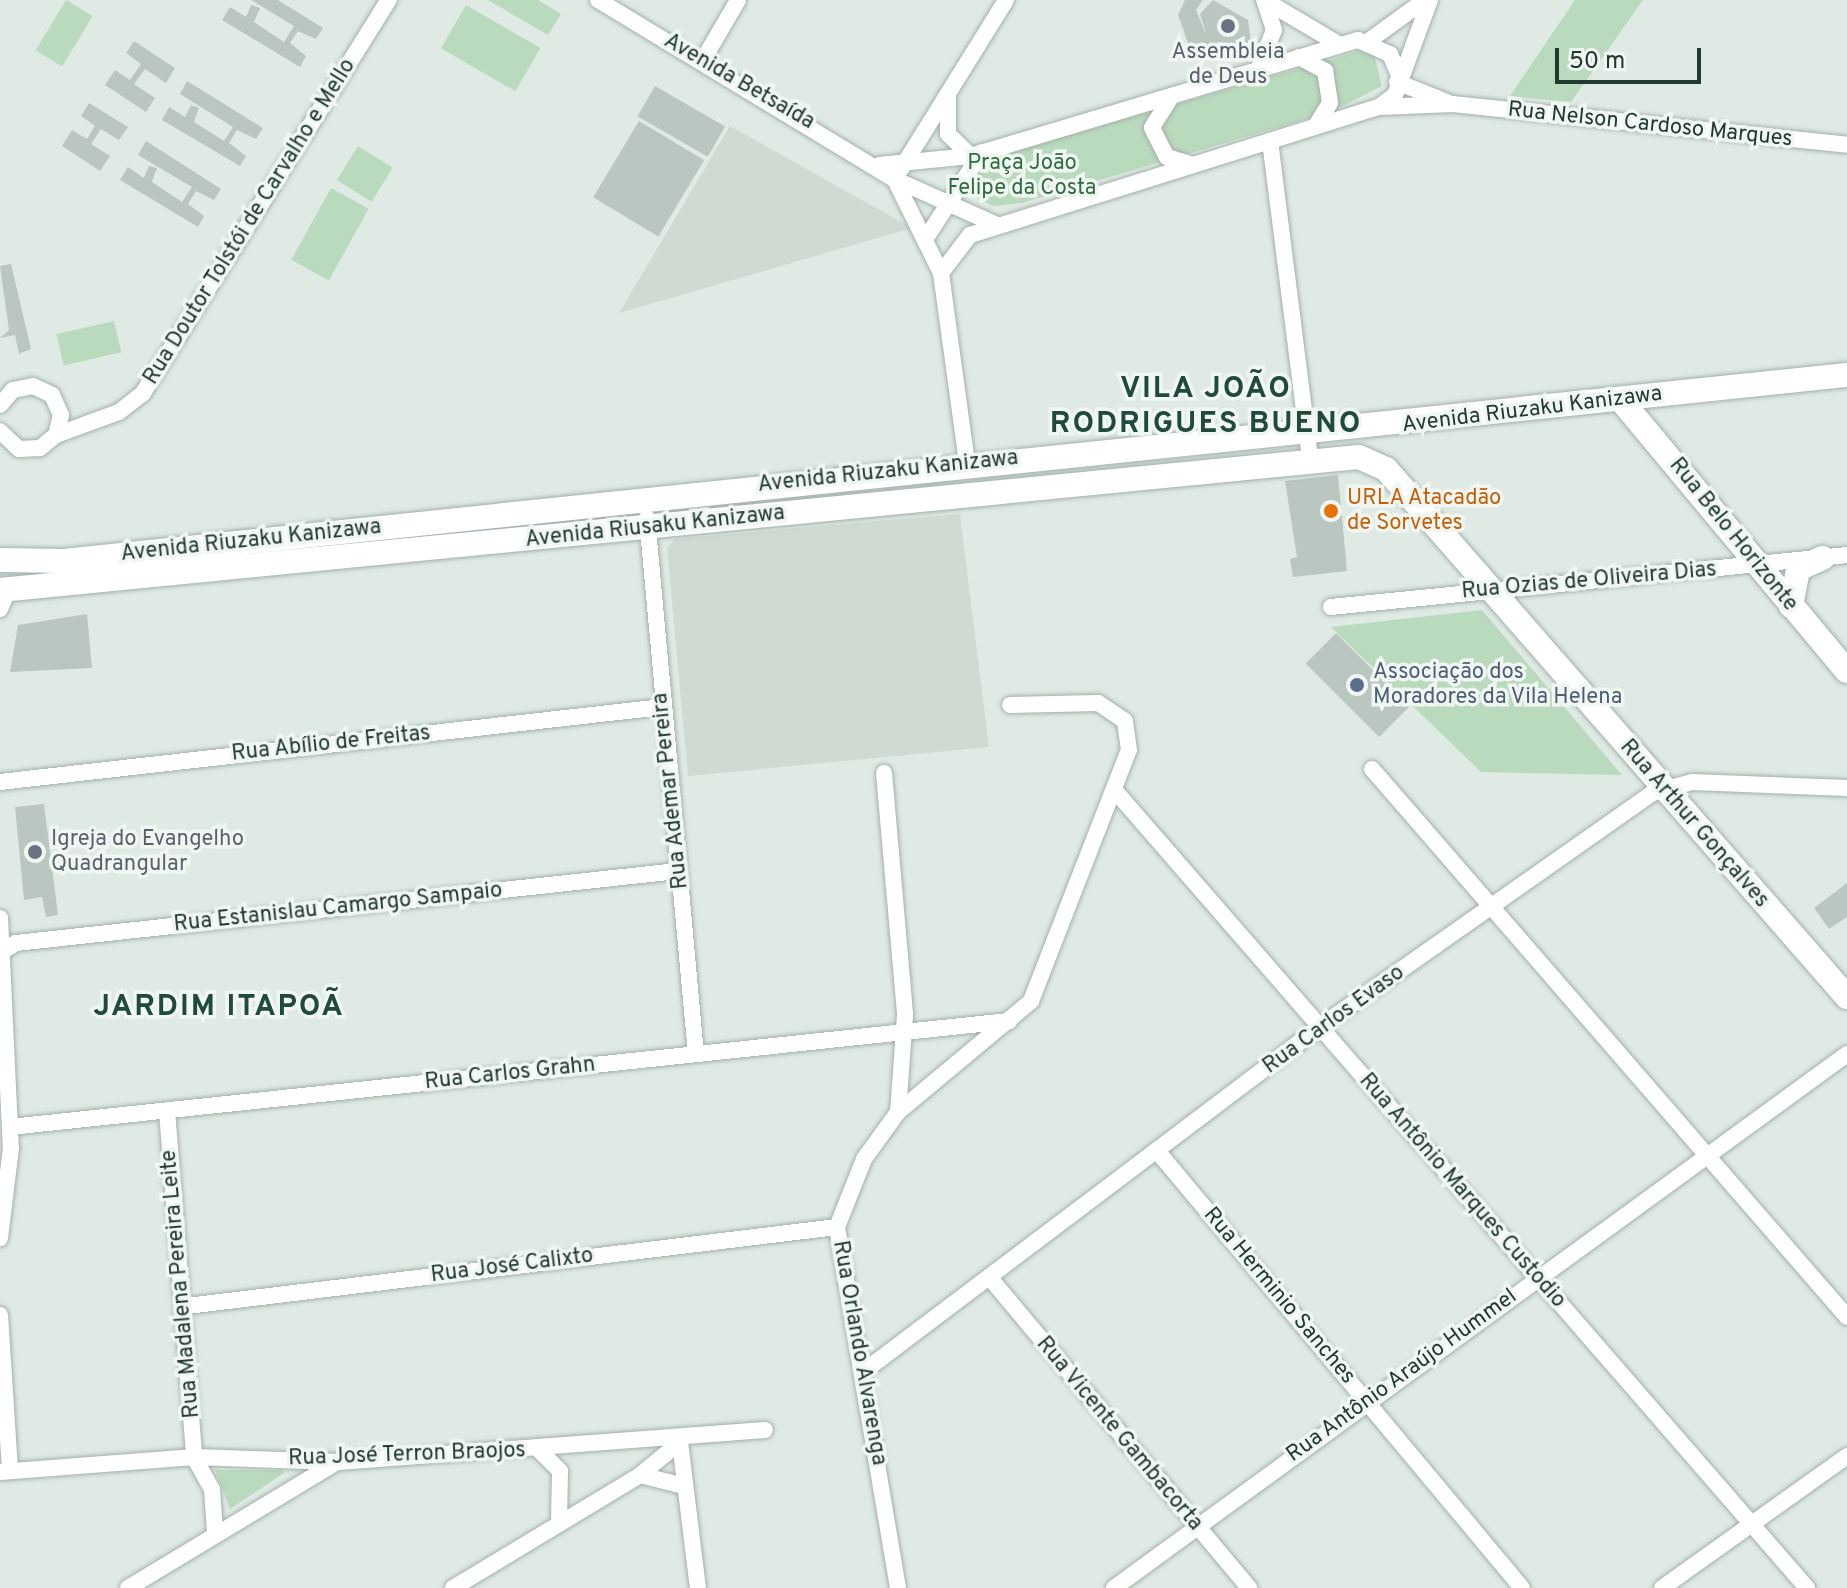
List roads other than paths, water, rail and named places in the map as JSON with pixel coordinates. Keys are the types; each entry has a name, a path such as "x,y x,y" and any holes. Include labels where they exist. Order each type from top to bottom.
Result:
{"street":[{"name":"Rua Doutor Tolstói de Carvalho e Mello","path":"0,431 10,444 30,450 89,417 119,412 143,393 389,0"},
{"name":"Avenida Betsaída","path":"598,0 901,176"},
{"path":"703,60 738,0"},
{"path":"901,176 950,87 1006,0"},
{"path":"1264,0 1340,45"},
{"path":"1259,68 1274,30 1264,0"},
{"path":"901,176 1296,56 1370,40 1428,0"},
{"path":"1379,107 1395,95 1398,77 1428,0"},
{"path":"1370,40 1390,54 1398,77"},
{"path":"1296,56 1325,71 1330,103 1314,128"},
{"name":"Rua Nelson Cardoso Marques","path":"1398,77 1453,104"},
{"path":"950,87 948,134 976,154"},
{"path":"1172,96 1152,128 1167,157 1193,165"},
{"name":"Rua Nelson Cardoso Marques","path":"941,273 970,235 1379,107 1453,104 1847,145"},
{"path":"1270,141 1310,459 1359,457 1386,469 1393,433 1409,426"},
{"path":"928,235 942,205 966,174 976,154"},
{"path":"966,174 965,202 997,225"},
{"path":"901,176 942,205 997,225"},
{"path":"901,176 928,235 941,273 967,463"},
{"name":"Avenida Riuzaku Kanizawa","path":"2,560 64,561 967,463 1307,432 1409,426 1620,399 1847,375"},
{"path":"0,405 23,386 44,389 58,404 89,417"},
{"name":"Rua Belo Horizonte","path":"1620,399 1847,671"},
{"path":"56,435 58,404"},
{"name":"Avenida Riusaku Kanizawa","path":"3,596 1310,459"},
{"name":"Rua Arthur Gonçalves","path":"1386,469 1486,588 1847,997"},
{"path":"644,498 648,528"},
{"name":"Rua Ademar Pereira","path":"648,528 696,1054"},
{"path":"1791,606 1798,569 1835,556"},
{"name":"Rua Ozias de Oliveira Dias","path":"1331,607 1486,588 1758,566 1835,556"},
{"path":"2,560 3,596"},
{"name":"Rua Orlando Alvarenga","path":"898,1588 837,1227 864,1159 898,1112 1031,1001 1117,793 1131,734 1098,703 1010,705"},
{"name":"Rua Abílio de Freitas","path":"0,782 662,707"},
{"path":"1372,769 1847,1317"},
{"path":"884,773 905,1032 898,1112"},
{"name":"Rua Carlos Evaso","path":"863,1372 1321,1026 1662,787 1692,782 1847,788"},
{"name":"Rua Antônio Marques Custodio","path":"1117,793 1807,1588"},
{"name":"Rua Estanislau Camargo Sampaio","path":"1,952 16,943 678,871"},
{"path":"0,918 10,1127 0,1238"},
{"name":"Rua Carlos Grahn","path":"10,1127 1009,1021"},
{"name":"Rua Antônio Araújo Hummel","path":"1114,1588 1706,1152 1847,1054"},
{"name":"Rua Madalena Pereira Leite","path":"167,1111 187,1306 194,1457"},
{"name":"Rua Herminio Sanches","path":"1158,1152 1522,1588"},
{"name":"Rua José Calixto","path":"187,1306 837,1227"},
{"name":"Rua Vicente Gambacorta","path":"990,1278 1249,1588"},
{"path":"0,1315 5,1472"},
{"name":"Rua José Terron Braojos","path":"5,1472 194,1457 338,1462 680,1442 765,1430"},
{"path":"453,1588 559,1521 640,1475 680,1442"},
{"path":"680,1442 698,1588"},
{"path":"539,1450 560,1471 559,1521"},
{"path":"1662,1588 1847,1456"},
{"path":"194,1457 212,1489 215,1532"},
{"path":"128,1588 215,1532 338,1462"},
{"path":"640,1475 684,1486"}],"place":[{"name":"Assembleia de Deus","path":"1228,26"},
{"name":"URLA Atacadão de Sorvetes","path":"1331,511"},
{"name":"Associação dos Moradores da Vila Helena","path":"1357,685"},
{"name":"Igreja do Evangelho Quadrangular","path":"35,852"}],"district":[{"name":"VILA JOÃO RODRIGUES BUENO","path":"1206,407"},
{"name":"JARDIM ITAPOÃ","path":"219,1008"}],"park label":[{"name":"Praça João Felipe da Costa","path":"1022,176"}]}
